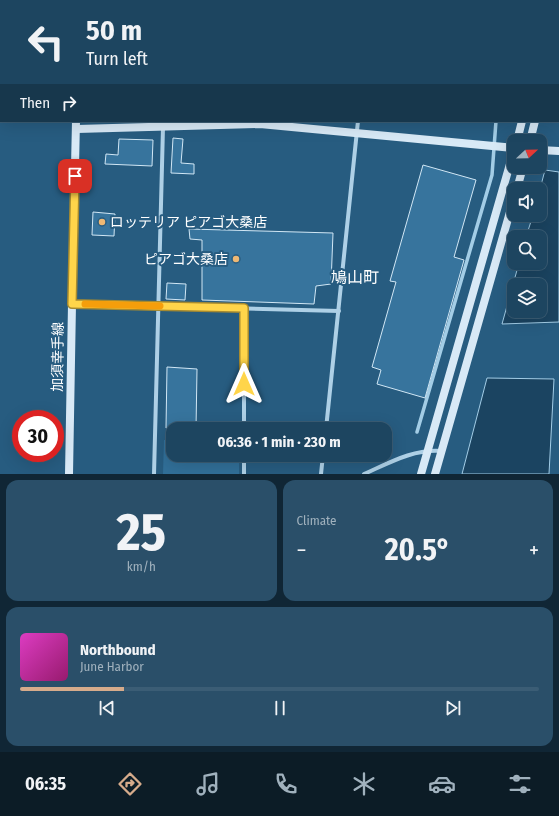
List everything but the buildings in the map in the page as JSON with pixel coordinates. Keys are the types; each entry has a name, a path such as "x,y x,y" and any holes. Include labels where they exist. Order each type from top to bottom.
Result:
{"street":[{"path":"327,422 358,122"},
{"path":"519,134 522,122"},
{"path":"532,134 536,122"},
{"path":"76,125 163,126 260,124 507,148"},
{"name":"加須幸手線","path":"70,474 76,125"},
{"path":"154,474 163,126"},
{"path":"547,150 559,151"},
{"path":"421,474 507,174"},
{"path":"436,474 507,222"},
{"path":"72,304 338,311"},
{"path":"244,308 244,422"},
{"path":"364,474 415,452 428,450 442,451"},
{"path":"244,462 244,474"},
{"path":"321,474 322,462"}],"shaded area":[{"path":"547,170 559,172 559,322 502,324 507,306 507,318 547,318 547,278 515,278 517,270 547,270 547,230 528,230 531,222 547,222 547,182 542,182 544,174 547,174"},
{"path":"487,378 554,379 549,474 462,474"},
{"path":"164,440 166,440 166,462 239,462 239,474 163,474"}],"waterway":[{"path":"417,432 492,175 496,122"}],"slow traffic":[{"path":"85,304 160,306"}],"place":[{"name":"ロッテリア ピアゴ大桑店","path":"102,222"},
{"name":"ピアゴ大桑店","path":"236,259"}],"district":[{"name":"鳩山町","path":"355,277"}],"route":[{"path":"75,176 72,304 244,308 244,384"}]}
